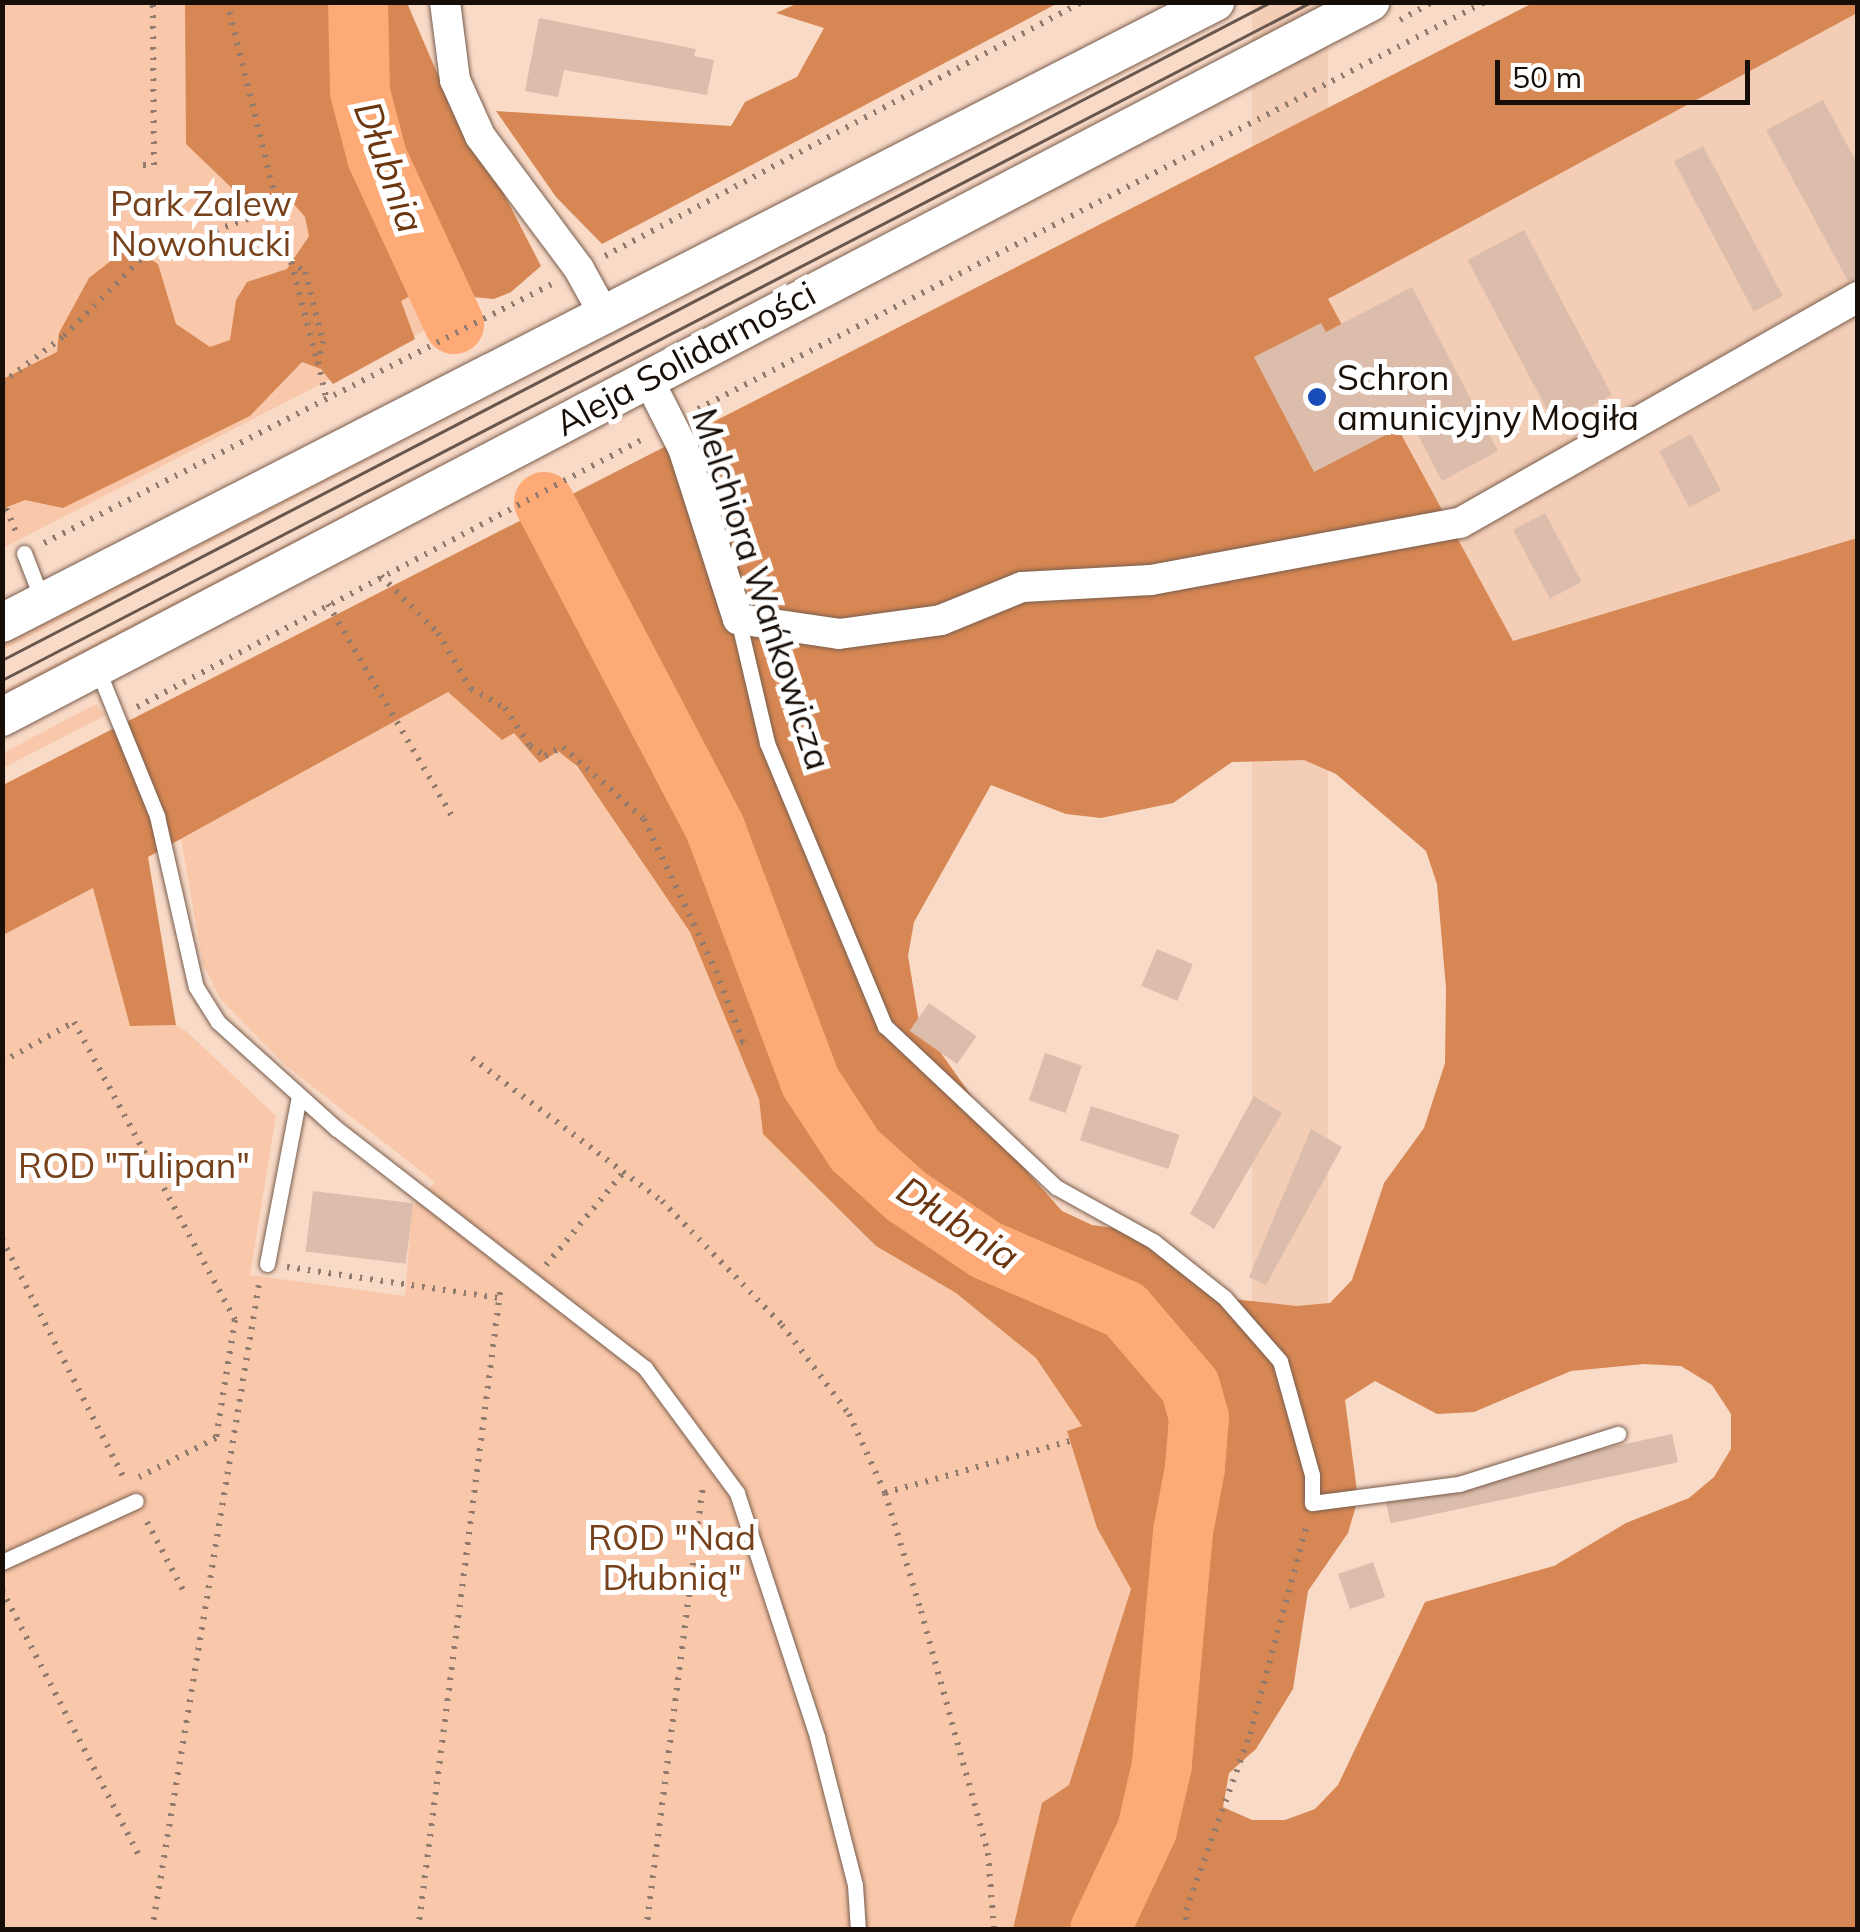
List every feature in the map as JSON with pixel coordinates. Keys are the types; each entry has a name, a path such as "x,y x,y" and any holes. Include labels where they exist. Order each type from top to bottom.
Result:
{"street":[{"path":"445,2 455,80 480,136 579,270 606,318"},
{"name":"Aleja Solidarności","path":"2,623 606,318 1214,2"},
{"name":"Aleja Solidarności","path":"2,717 1370,2"},
{"path":"738,619 839,634 941,620 1022,587 1169,578 1460,523 1858,297"},
{"name":"Melchiora Wańkowicza","path":"647,378 683,448 738,619"}],"lane":[{"path":"29,550 43,602"},
{"name":"Melchiora Wańkowicza","path":"738,619 767,743 884,1026 1056,1187 1154,1241 1224,1297 1280,1361 1312,1475 1312,1503"},
{"path":"97,668 157,816 196,987 218,1022 298,1096 505,1254 645,1368 737,1493 765,1562 845,1839 858,1930"},
{"path":"264,1270 298,1096"},
{"path":"1312,1503 1459,1484 1618,1434"},
{"path":"2,1562 136,1501"}],"path":[{"path":"143,165 154,165 153,2"},
{"path":"227,2 291,261 305,272 323,341 318,362 328,400"},
{"path":"592,262 1082,2"},
{"path":"684,417 1485,2"},
{"path":"2,383 64,336 146,254 278,209"},
{"path":"2,499 29,550 562,279"},
{"path":"128,712 658,431"},
{"path":"381,576 438,633 471,688 506,708 530,746 544,756 563,747 644,819 716,972 743,1042 733,1045"},
{"path":"328,604 452,816"},
{"path":"2,1062 74,1022 235,1320 216,1438 127,1483 2,1239"},
{"path":"472,1058 662,1201 782,1325 848,1414 885,1493 988,1853 994,1930"},
{"path":"535,1278 622,1174"},
{"path":"418,1930 505,1254"},
{"path":"152,1930 264,1270 499,1298"},
{"path":"885,1493 1070,1441"},
{"path":"646,1930 708,1449"},
{"path":"136,1501 184,1592"},
{"path":"1186,1930 1186,1910 1250,1734 1312,1503"},
{"path":"2,1590 138,1854"}],"shaded area":[{"path":"185,3 407,3 466,140 494,175 541,266 511,292 494,299 417,292 401,301 415,339 333,384 321,369 302,362 250,416 63,508 25,500 7,507 3,524 3,379 57,352 59,333 89,278 121,253 141,253 158,264 176,324 210,347 230,340 236,300 247,282 287,269 309,236 305,217 292,202 237,193 186,144"},
{"path":"798,3 1058,3 602,244 556,197 496,111 731,126 745,102 797,77 824,28 776,13"},
{"path":"1252,3 1328,3 1328,1410 1252,1410"},
{"path":"1533,3 1857,3 1857,13 1328,299 1513,641 1857,538 1857,1929 1013,1929 1042,1803 1069,1785 1131,1589 1097,1528 1067,1431 1082,1426 1036,1358 956,1293 876,1246 763,1134 759,1099 690,932 577,766 558,751 540,763 514,733 502,740 448,692 148,857 176,1025 130,1026 93,888 3,935 3,785","holes":["1304,760 1336,774 1426,851 1437,884 1446,988 1445,1063 1424,1128 1384,1183 1352,1280 1330,1303 1296,1306 1233,1299 1155,1234 1092,1225 1062,1211 1016,1159 919,1022 908,956 914,922 991,785 1066,814 1101,818 1173,803 1232,762","1644,1364 1681,1366 1712,1385 1731,1414 1731,1449 1714,1477 1689,1498 1626,1523 1554,1566 1425,1602 1338,1785 1315,1809 1285,1820 1252,1820 1223,1807 1229,1773 1256,1749 1293,1689 1308,1591 1348,1533 1358,1499 1345,1400 1375,1381 1437,1414 1474,1412 1571,1371"]},
{"path":"1857,12 1857,538 1513,641 1327,299"}],"green space":[{"name":"Park Zalew Nowohucki","path":"2,3 347,3 362,104 474,305 3,548"},
{"path":"405,441 3,650 3,644"},
{"path":"454,458 351,516 3,697 3,691"},
{"name":"ROD \"Nad Dłubnią\"","path":"448,692 502,740 514,732 566,754 619,823 690,932 759,1099 763,1134 876,1246 956,1293 1036,1358 1083,1426 1067,1432 1097,1528 1131,1589 1069,1785 1042,1803 1013,1929 3,1930 3,935 93,887 130,1026 176,1025 186,1031 276,1116 250,1275 405,1296 412,1208 435,1182 285,1065 221,1000 203,964 181,839"},
{"path":"96,704 106,715 3,768 3,753"}],"building":[{"path":"539,18 696,49 694,56 714,60 707,95 564,70 558,97 525,91"},
{"path":"1823,100 1858,165 1858,278 1848,281 1766,130"},
{"path":"1703,146 1783,296 1754,312 1674,161"},
{"path":"1524,230 1612,395 1555,425 1467,260"},
{"path":"1412,287 1498,451 1442,481 1411,422 1314,472 1254,357 1321,323 1326,332"},
{"path":"1691,434 1721,491 1689,507 1659,451"},
{"path":"1545,513 1582,582 1550,599 1513,530"},
{"path":"1157,949 1193,964 1177,1001 1141,986"},
{"path":"929,1003 977,1036 957,1064 909,1031"},
{"path":"1045,1053 1082,1066 1066,1113 1029,1100"},
{"path":"1254,1096 1282,1113 1214,1229 1190,1214"},
{"path":"1091,1106 1179,1135 1168,1169 1080,1140"},
{"path":"1311,1129 1342,1147 1266,1285 1249,1277"},
{"path":"313,1191 413,1203 406,1264 306,1252"},
{"path":"1672,1434 1678,1462 1390,1523 1384,1495"},
{"path":"1373,1562 1385,1597 1350,1609 1338,1574"}],"waterway":[{"name":"Dłubnia","path":"358,2 360,92 377,157 454,324"},
{"name":"Dłubnia","path":"544,502 715,828 811,1083 855,1150 906,1196 986,1250 1125,1310 1190,1386 1199,1417 1195,1468 1183,1532 1162,1765 1147,1830 1100,1930"}],"tram line":[{"path":"2,660 1271,2"},
{"path":"2,680 1311,2"}],"place":[{"name":"Schron amunicyjny Mogiła","path":"1317,397"}],"park label":[{"name":"ROD \"Tulipan\"","path":"134,1165"}]}
